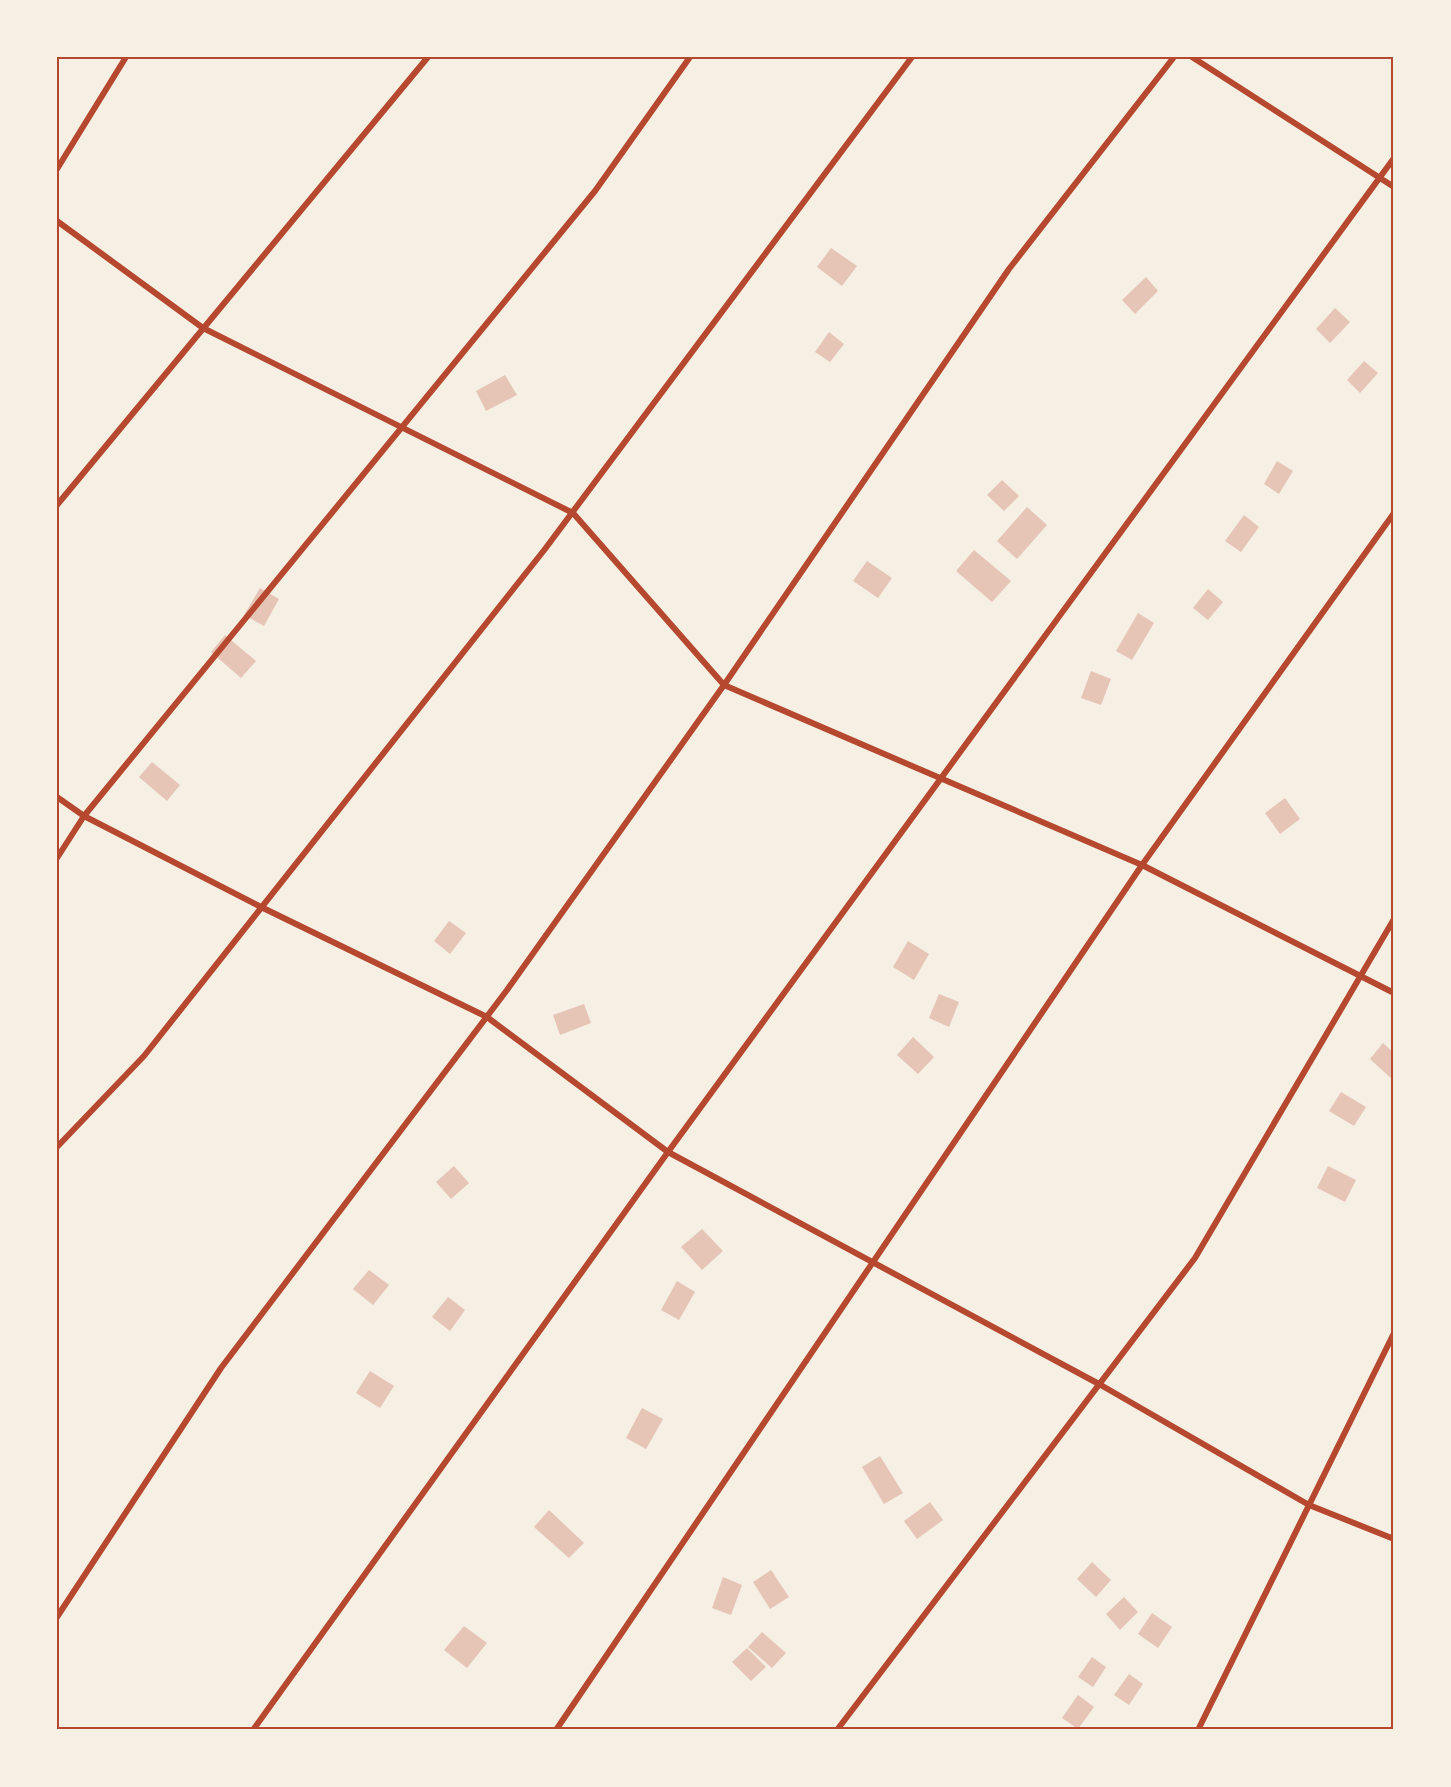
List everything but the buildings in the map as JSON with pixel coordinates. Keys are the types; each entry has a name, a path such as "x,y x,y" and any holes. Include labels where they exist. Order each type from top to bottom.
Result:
{"street":[{"path":"57,169 126,57"},
{"path":"57,505 428,57"},
{"path":"57,858 84,816 595,191 690,57"},
{"path":"57,1147 144,1056 573,513 912,57"},
{"path":"57,1617 221,1368 487,1017 724,685 1009,269 1174,57"},
{"path":"1192,57 1394,187"},
{"path":"253,1730 668,1152 1394,158"},
{"path":"57,221 203,328 573,513 724,685 1142,865 1394,993"},
{"path":"556,1730 1142,865 1394,513"},
{"path":"57,797 84,816 261,907 487,1017 668,1152 1099,1384 1309,1505 1394,1539"},
{"path":"837,1730 1195,1258 1394,919"},
{"path":"1198,1730 1394,1333"}]}
